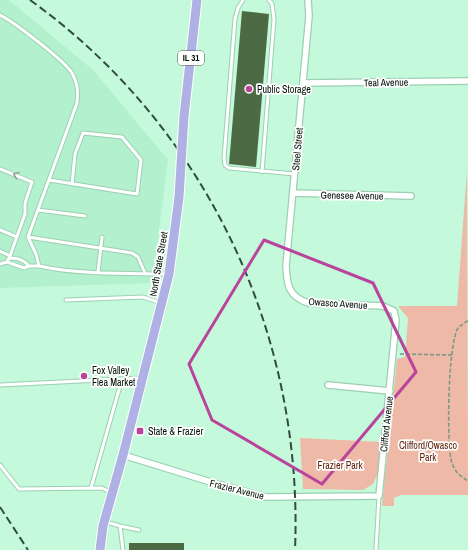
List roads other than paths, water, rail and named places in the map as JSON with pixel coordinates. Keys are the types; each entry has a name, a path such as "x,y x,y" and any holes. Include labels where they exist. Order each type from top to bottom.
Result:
{"main road":[{"name":"North State Street","path":"100,550 105,522 169,274 179,197 184,116 197,0"}],"street":[{"name":"Steel Street","path":"294,296 289,288 286,266 309,16 308,0"},
{"name":"Teal Avenue","path":"303,82 468,80"},
{"name":"Genesee Avenue","path":"293,193 411,196"},
{"name":"Owasco Avenue","path":"294,296 299,300 308,303 383,306"},
{"name":"Clifford Avenue","path":"379,496 396,316 394,311 383,306"},
{"path":"328,385 390,391"},
{"name":"Frazier Avenue","path":"123,455 216,484 266,497 379,496"}],"lane":[{"path":"243,0 238,8 235,19 224,158 225,165 230,168 295,174"},
{"path":"262,172 274,19 272,4 269,0"},
{"path":"0,15 46,48 71,72 78,87 77,103 28,237 36,254 39,266"},
{"path":"49,180 72,184 137,194 141,160 122,137 83,133 76,154 72,184"},
{"path":"0,169 32,182 25,203 25,214 17,237 8,258 0,264"},
{"path":"38,210 85,216"},
{"path":"0,230 17,237"},
{"path":"98,272 102,236"},
{"path":"28,237 132,253 138,257 144,273"},
{"path":"0,252 8,258 12,264 24,268 29,266 39,266 59,271 169,274"},
{"path":"8,258 17,258 25,261 29,266"},
{"path":"66,300 143,297 162,304"},
{"path":"0,385 143,378"},
{"path":"91,488 122,379"},
{"path":"0,465 19,489 102,488 113,492"},
{"name":"Clifford Avenue","path":"376,550 379,496"},
{"path":"105,522 139,530"},
{"path":"120,526 123,550"}],"railway":[{"path":"30,0 92,51 147,109 194,173 232,242 262,315 282,391 293,470 295,550"},
{"path":"0,507 28,550"}],"place":[{"name":"Public Storage","path":"249,89"},
{"name":"Fox Valley Flea Market","path":"84,376"},
{"name":"State & Frazier","path":"140,431"}],"park label":[{"name":"Clifford/Owasco Park","path":"428,450"},
{"name":"Frazier Park","path":"340,465"}]}
